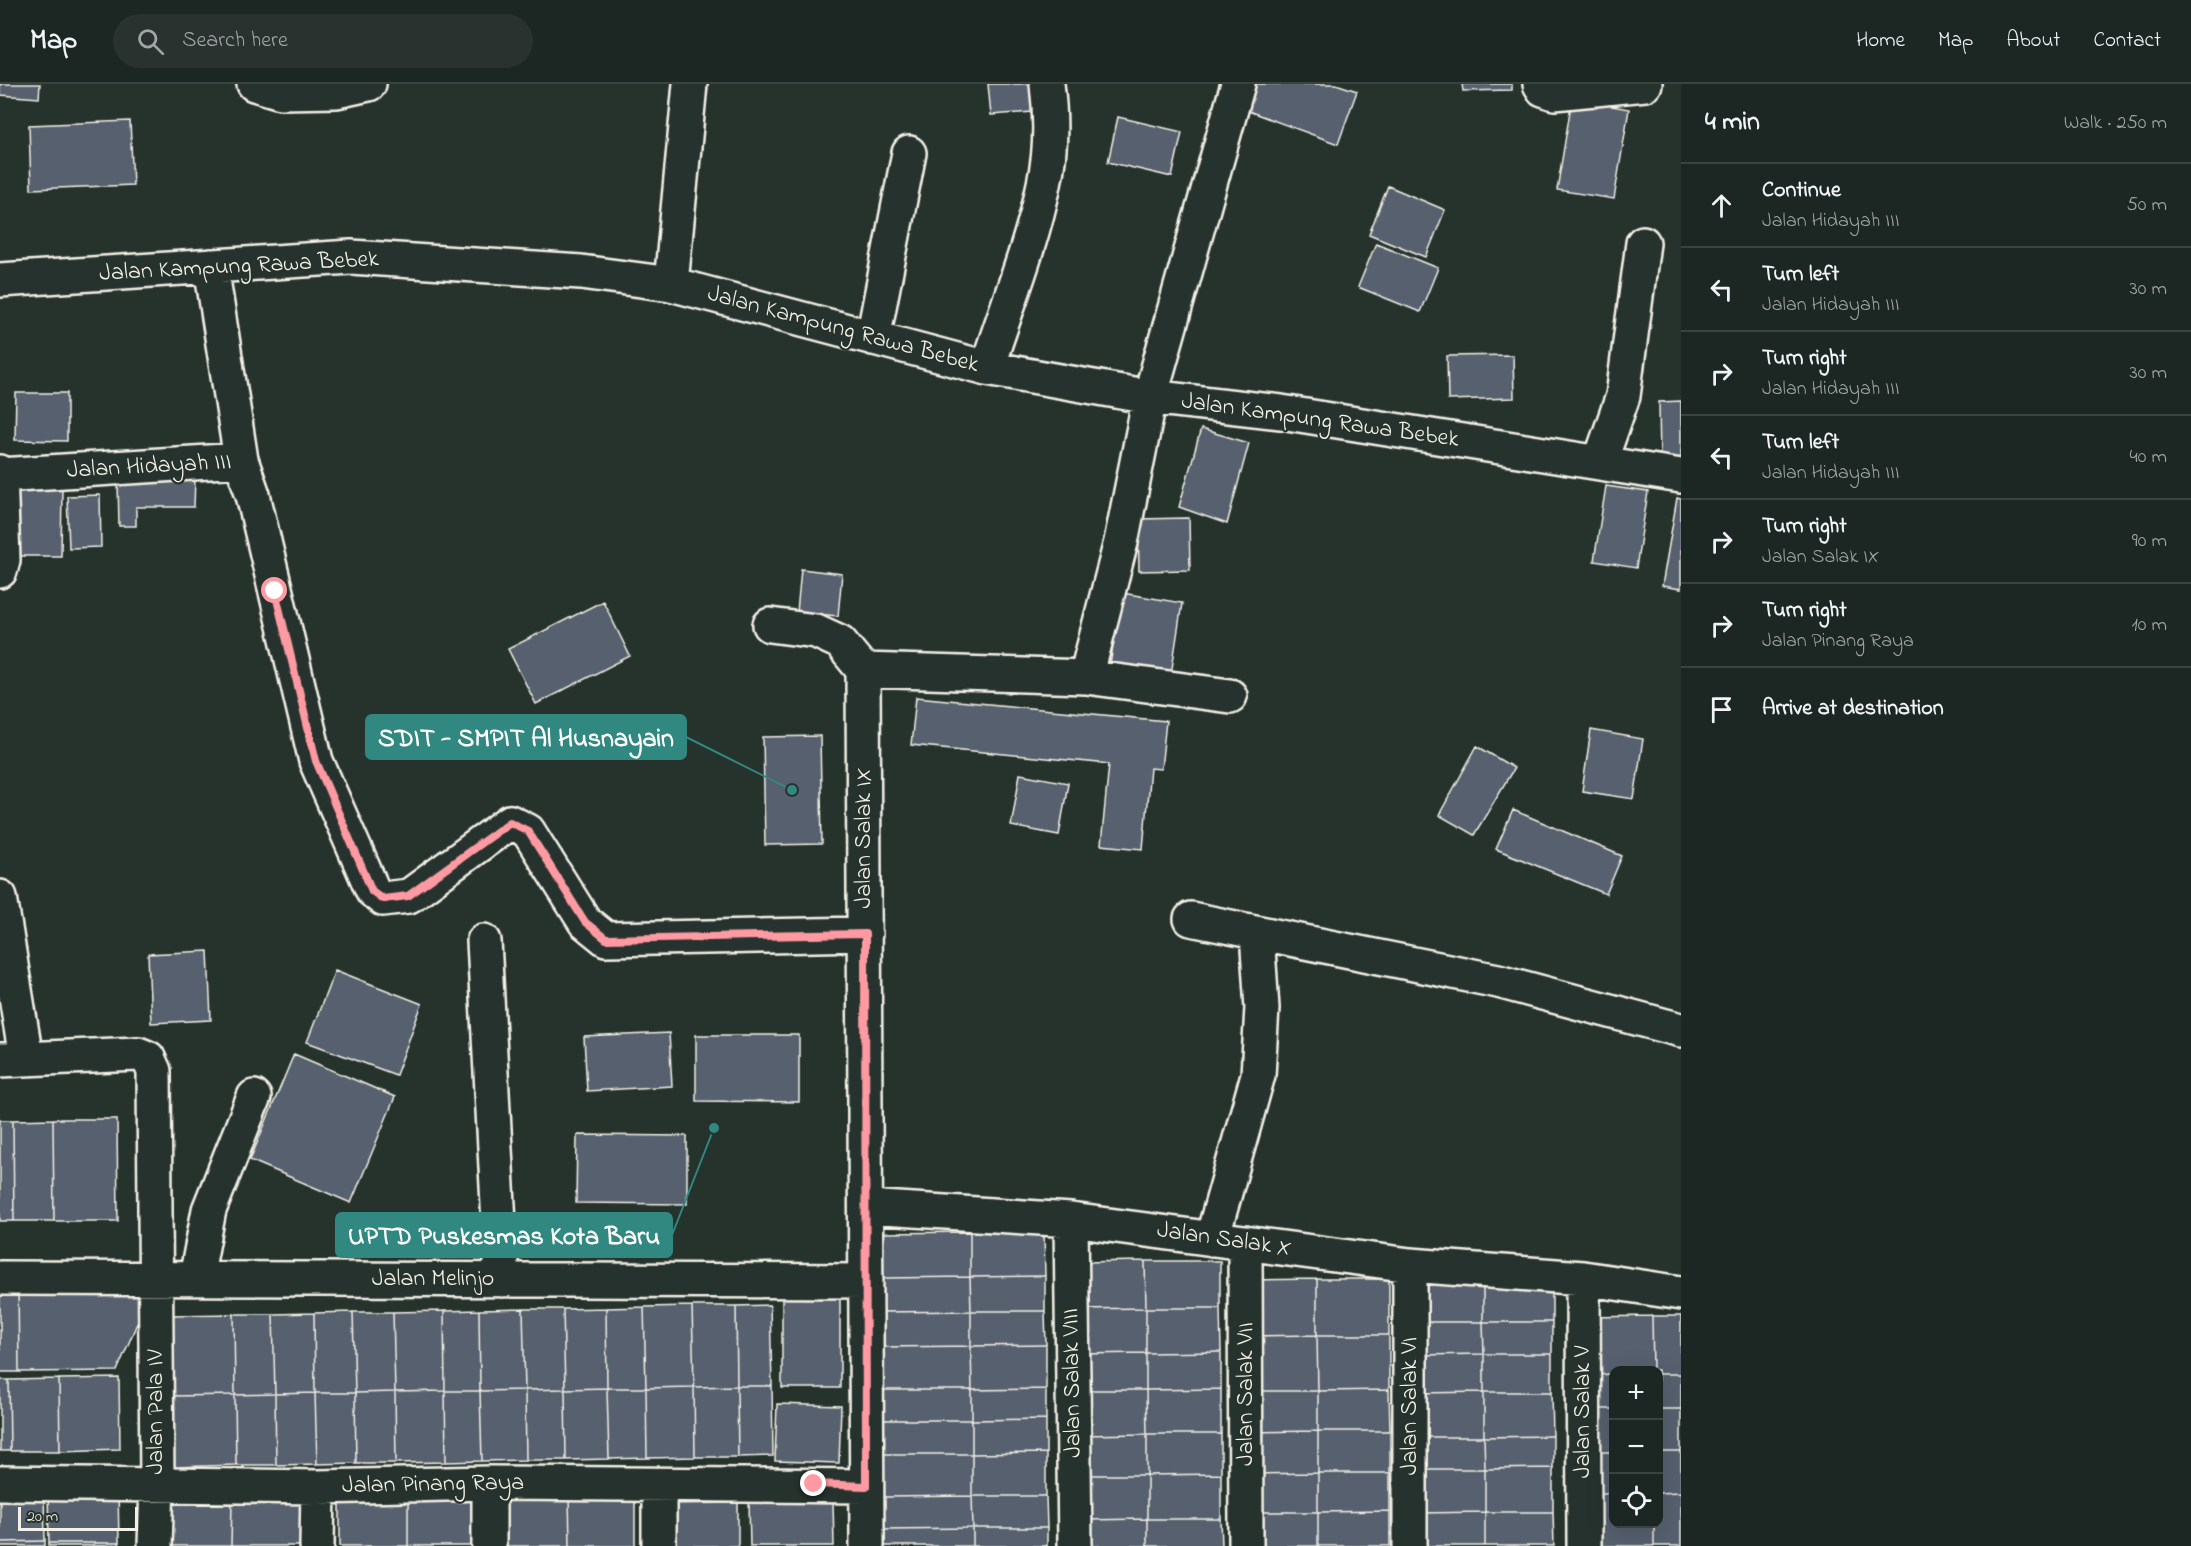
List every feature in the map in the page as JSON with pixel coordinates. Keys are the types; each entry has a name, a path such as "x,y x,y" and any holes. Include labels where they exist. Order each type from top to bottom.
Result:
{"street":[{"path":"254,84 281,92 337,91 369,84"},
{"path":"670,284 690,84"},
{"path":"987,368 1032,230 1044,183 1049,102 1047,84"},
{"path":"1086,677 1121,542 1150,397 1238,84"},
{"path":"1540,84 1543,90 1554,93 1645,84"},
{"path":"873,338 909,153"},
{"path":"1600,462 1623,396 1643,243"},
{"name":"Jalan Kampung Rawa Bebek","path":"0,280 351,257 581,272 670,284 987,368 1150,397 1281,412 1681,476"},
{"path":"211,266 241,460"},
{"name":"Jalan Hidayah III","path":"0,473 241,460 253,495 316,761 372,891 383,899 408,896 510,822 528,831 585,922 606,939 865,934"},
{"path":"0,473 3,560 0,572"},
{"path":"770,626 816,631 840,642 863,670 1086,677 1230,696"},
{"name":"Jalan Salak IX","path":"863,670 867,1546"},
{"path":"0,897 13,1059"},
{"path":"1191,919 1498,981 1681,1030"},
{"path":"1212,1239 1258,1075 1262,1008 1257,934"},
{"path":"484,941 502,1280"},
{"name":"Jalan Pala IV","path":"13,1059 138,1054 148,1058 153,1071 157,1484 155,1546"},
{"path":"196,1278 209,1210 254,1097"},
{"name":"Jalan Salak X","path":"866,1207 1071,1220 1410,1265 1583,1278 1681,1293"},
{"name":"Jalan Salak VIII","path":"1071,1220 1075,1546"},
{"name":"Jalan Salak VII","path":"1245,1243 1246,1546"},
{"name":"Jalan Salak VI","path":"1410,1265 1410,1546"},
{"name":"Jalan Melinjo","path":"0,1278 866,1281"},
{"name":"Jalan Salak V","path":"1583,1278 1584,1546"},
{"name":"Jalan Pinang Raya","path":"0,1483 318,1487 489,1483 866,1486"},
{"path":"489,1483 489,1546"},
{"path":"659,1485 659,1546"},
{"path":"317,1546 318,1487"}],"building":[{"path":"0,84 40,84 39,98 0,95"},
{"path":"988,84 1031,84 1033,112 991,115"},
{"path":"1249,84 1336,84 1357,91 1338,144 1240,108"},
{"path":"1462,84 1512,84 1512,90 1463,91"},
{"path":"1572,99 1629,109 1614,199 1557,190"},
{"path":"1118,117 1182,132 1172,177 1108,162"},
{"path":"130,121 133,185 31,189 29,125"},
{"path":"1388,186 1445,210 1426,257 1369,234"},
{"path":"1376,243 1438,268 1420,312 1358,287"},
{"path":"1513,355 1514,398 1448,400 1447,356"},
{"path":"16,393 67,393 67,441 15,440"},
{"path":"1681,401 1681,461 1660,462 1659,402"},
{"path":"1201,429 1249,443 1227,524 1179,507"},
{"path":"195,478 194,507 136,507 136,526 119,526 118,481"},
{"path":"1606,486 1648,492 1636,568 1594,561"},
{"path":"16,489 62,489 61,556 16,556"},
{"path":"100,495 101,547 69,548 67,496"},
{"path":"1677,498 1681,499 1681,589 1662,586"},
{"path":"1189,518 1190,570 1139,571 1138,519"},
{"path":"801,569 842,574 838,616 797,612"},
{"path":"1122,593 1182,603 1171,675 1110,665"},
{"path":"603,601 630,656 536,704 508,649"},
{"path":"916,697 1166,721 1161,769 1150,768 1143,849 1101,845 1109,764 911,745"},
{"path":"1591,730 1643,739 1634,799 1582,791"},
{"path":"820,736 822,844 765,845 763,737"},
{"path":"1477,746 1514,768 1474,835 1439,815"},
{"path":"1020,774 1068,783 1059,835 1011,826"},
{"path":"1513,810 1622,856 1606,894 1496,849"},
{"path":"208,951 211,1020 151,1023 148,954"},
{"path":"335,970 422,1004 396,1075 307,1042"},
{"path":"669,1033 672,1086 587,1091 584,1037"},
{"path":"696,1035 799,1035 799,1102 696,1101"},
{"path":"294,1054 395,1097 351,1203 250,1160"},
{"path":"53,1119 117,1119 118,1221 54,1221"},
{"path":"53,1119 54,1221 14,1221 13,1120"},
{"path":"0,1120 13,1120 14,1221 0,1221"},
{"path":"577,1135 687,1136 687,1204 576,1203"},
{"path":"970,1232 1044,1232 1045,1276 970,1277"},
{"path":"970,1232 970,1277 883,1278 883,1233"},
{"path":"1145,1261 1220,1261 1220,1308 1146,1308"},
{"path":"1145,1261 1146,1308 1079,1309 1078,1262"},
{"path":"1045,1276 1045,1311 971,1311 970,1277"},
{"path":"970,1277 971,1311 883,1312 883,1278"},
{"path":"156,1278 117,1371 19,1372 18,1285"},
{"path":"1317,1279 1389,1279 1389,1335 1317,1335"},
{"path":"1317,1279 1317,1335 1254,1336 1254,1280"},
{"path":"1552,1283 1552,1322 1483,1322 1483,1284"},
{"path":"1418,1284 1483,1284 1483,1322 1418,1322"},
{"path":"0,1285 18,1285 19,1372 0,1372"},
{"path":"782,1292 840,1292 840,1388 782,1388"},
{"path":"770,1305 772,1386 737,1386 736,1306"},
{"path":"692,1306 694,1387 646,1388 644,1307"},
{"path":"692,1306 736,1306 737,1386 694,1387"},
{"path":"644,1307 646,1388 607,1388 606,1308"},
{"path":"606,1308 607,1388 565,1389 563,1309"},
{"path":"1146,1308 1220,1308 1221,1352 1146,1353"},
{"path":"1146,1308 1146,1353 1079,1354 1079,1309"},
{"path":"523,1309 525,1390 480,1391 479,1310"},
{"path":"523,1309 563,1309 565,1389 525,1390"},
{"path":"479,1310 480,1391 445,1391 444,1311"},
{"path":"444,1311 445,1391 395,1392 393,1312"},
{"path":"971,1311 1045,1311 1046,1345 971,1346"},
{"path":"971,1311 971,1346 883,1347 883,1312"},
{"path":"353,1312 355,1393 315,1393 314,1313"},
{"path":"353,1312 393,1312 395,1392 355,1393"},
{"path":"314,1313 315,1393 275,1394 273,1314"},
{"path":"234,1314 273,1314 275,1394 235,1395"},
{"path":"234,1314 235,1395 172,1396 171,1315"},
{"path":"1652,1316 1653,1366 1609,1366 1609,1374 1588,1375 1588,1317"},
{"path":"1652,1316 1681,1316 1681,1374 1663,1374 1663,1366 1653,1366"},
{"path":"1418,1322 1483,1322 1484,1354 1418,1355"},
{"path":"1483,1322 1552,1322 1552,1354 1484,1354"},
{"path":"1317,1335 1389,1335 1389,1390 1318,1391"},
{"path":"1317,1335 1318,1391 1254,1391 1254,1336"},
{"path":"1046,1345 1046,1389 972,1390 971,1346"},
{"path":"971,1346 972,1390 883,1390 883,1347"},
{"path":"1221,1352 1221,1389 1146,1390 1146,1353"},
{"path":"1146,1353 1146,1390 1079,1390 1079,1354"},
{"path":"1484,1354 1552,1354 1552,1392 1484,1392"},
{"path":"1484,1354 1484,1392 1419,1393 1418,1355"},
{"path":"1609,1374 1609,1409 1588,1409 1588,1375"},
{"path":"1663,1374 1681,1374 1681,1409 1663,1409"},
{"path":"119,1378 120,1449 60,1451 59,1379"},
{"path":"59,1379 60,1451 10,1451 9,1380"},
{"path":"0,1380 9,1380 10,1451 0,1451"},
{"path":"737,1386 772,1386 773,1456 738,1457"},
{"path":"737,1386 738,1457 695,1457 694,1387"},
{"path":"694,1387 695,1457 647,1458 646,1388"},
{"path":"607,1388 646,1388 647,1458 609,1459"},
{"path":"607,1388 609,1459 566,1460 565,1389"},
{"path":"565,1389 566,1460 526,1460 525,1390"},
{"path":"1046,1389 1046,1419 972,1420 972,1390"},
{"path":"1221,1389 1221,1434 1147,1434 1146,1390"},
{"path":"525,1390 526,1460 482,1461 480,1391"},
{"path":"883,1390 972,1390 972,1420 884,1420"},
{"path":"1079,1390 1146,1390 1147,1434 1080,1435"},
{"path":"1389,1390 1390,1431 1318,1431 1318,1391"},
{"path":"445,1391 480,1391 482,1461 446,1462"},
{"path":"445,1391 446,1462 396,1463 395,1392"},
{"path":"1254,1391 1318,1391 1318,1431 1255,1432"},
{"path":"395,1392 396,1463 356,1463 355,1393"},
{"path":"1484,1392 1552,1392 1553,1436 1484,1437"},
{"path":"1484,1392 1484,1437 1419,1437 1419,1393"},
{"path":"315,1393 355,1393 356,1463 317,1464"},
{"path":"315,1393 317,1464 276,1465 275,1394"},
{"path":"275,1394 276,1465 236,1465 235,1395"},
{"path":"235,1395 236,1465 174,1467 172,1396"},
{"path":"777,1404 841,1406 839,1463 775,1461"},
{"path":"1588,1409 1609,1409 1609,1452 1589,1452"},
{"path":"1663,1409 1681,1409 1681,1452 1663,1452"},
{"path":"1046,1419 1046,1453 972,1454 972,1420"},
{"path":"884,1420 972,1420 972,1454 884,1454"},
{"path":"1318,1431 1390,1431 1390,1473 1318,1473"},
{"path":"1318,1431 1318,1473 1255,1474 1255,1432"},
{"path":"1147,1434 1221,1434 1221,1474 1147,1475"},
{"path":"1147,1434 1147,1475 1080,1475 1080,1435"},
{"path":"1553,1436 1553,1468 1485,1469 1484,1437"},
{"path":"1419,1437 1484,1437 1485,1469 1419,1469"},
{"path":"1589,1452 1609,1452 1609,1493 1589,1493"},
{"path":"1663,1452 1681,1452 1681,1492 1663,1493"},
{"path":"1046,1453 1046,1496 972,1496 972,1454"},
{"path":"884,1454 972,1454 972,1496 884,1497"},
{"path":"1553,1468 1553,1512 1485,1512 1485,1469"},
{"path":"1419,1469 1485,1469 1485,1512 1420,1513"},
{"path":"1318,1473 1390,1473 1390,1511 1318,1512"},
{"path":"1318,1473 1318,1512 1255,1512 1255,1474"},
{"path":"1221,1474 1221,1519 1147,1519 1147,1475"},
{"path":"1080,1475 1147,1475 1147,1519 1080,1520"},
{"path":"118,1488 119,1543 49,1543 48,1489"},
{"path":"44,1491 45,1541 0,1542 0,1492"},
{"path":"1681,1492 1681,1546 1654,1546 1654,1528 1663,1528 1663,1493"},
{"path":"1589,1493 1609,1493 1609,1528 1654,1528 1654,1546 1589,1546"},
{"path":"498,1496 569,1496 570,1546 499,1546"},
{"path":"569,1496 635,1496 635,1546 570,1546"},
{"path":"972,1496 1046,1496 1047,1528 973,1528"},
{"path":"972,1496 973,1528 884,1529 884,1497"},
{"path":"478,1498 478,1546 408,1546 408,1499"},
{"path":"340,1499 408,1499 408,1546 340,1546"},
{"path":"833,1500 834,1546 750,1546 749,1501"},
{"path":"160,1501 232,1501 231,1546 160,1546"},
{"path":"232,1501 310,1501 310,1546 231,1546"},
{"path":"738,1503 738,1546 666,1546 665,1504"},
{"path":"1390,1511 1390,1546 1318,1546 1318,1512"},
{"path":"1255,1512 1318,1512 1318,1546 1256,1546"},
{"path":"1485,1512 1553,1512 1554,1546 1485,1546"},
{"path":"1485,1512 1485,1546 1420,1546 1420,1513"},
{"path":"1147,1519 1221,1519 1222,1546 1147,1546"},
{"path":"1147,1519 1147,1546 1080,1546 1080,1520"},
{"path":"973,1528 1047,1528 1047,1546 973,1546"},
{"path":"973,1528 973,1546 885,1546 884,1529"},
{"path":"45,1541 45,1546 0,1546 0,1542"},
{"path":"49,1543 119,1543 119,1546 49,1546"}],"place":[{"name":"SDIT - SMPIT Al Husnayain","path":"792,790"},
{"name":"UPTD Puskesmas Kota Baru","path":"714,1128"}],"route":[{"path":"275,591 316,761 372,891 383,899 408,896 510,822 528,831 585,922 606,939 865,934 866,1486 814,1484"}]}
